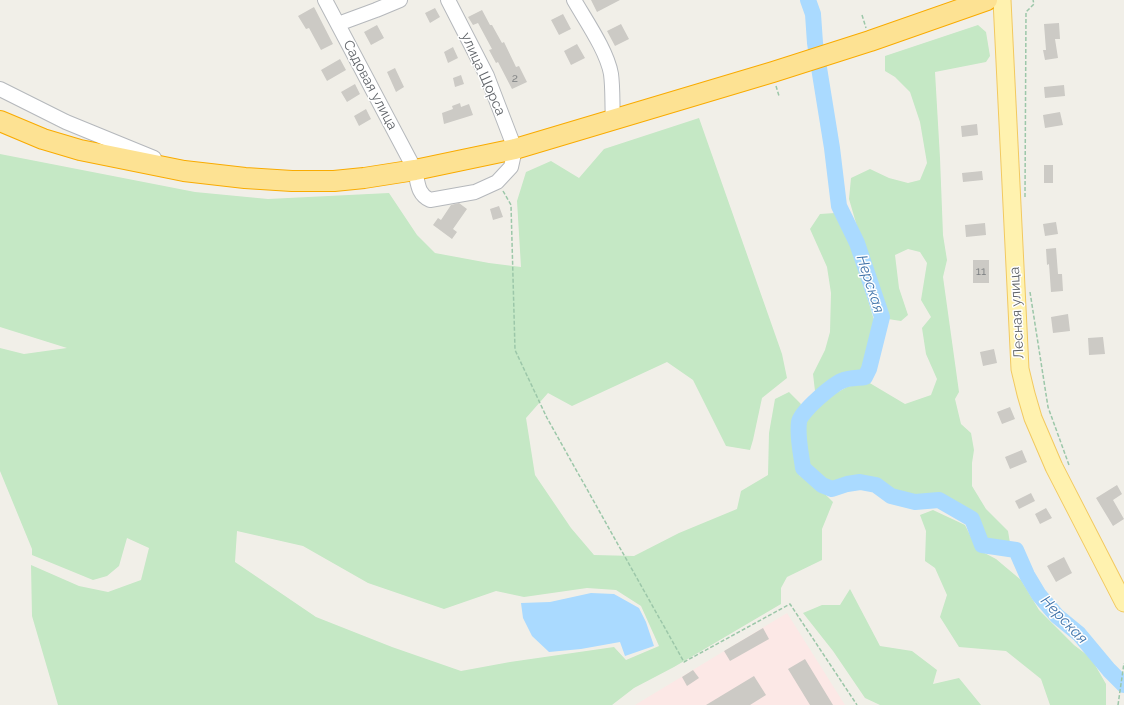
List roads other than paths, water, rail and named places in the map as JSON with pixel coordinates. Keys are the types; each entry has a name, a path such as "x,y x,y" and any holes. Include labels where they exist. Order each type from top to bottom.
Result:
{"highway":[{"path":"0,121 43,139 80,150 184,171 245,178 334,182 415,170 515,149 773,72 870,41 987,0"}],"main road":[{"name":"Лесная улица","path":"1002,0 1020,370 1033,418 1054,467 1124,602"}],"street":[{"name":"Садовая улица","path":"325,0 415,170 420,191 424,197 430,200 475,192 498,182 511,167 515,149"},
{"path":"338,24 400,0"},
{"name":"улица Щорса","path":"448,0 487,76 515,149"},
{"path":"574,0 608,62 611,75 613,120"},
{"path":"0,89 66,122 184,171"}],"water":[{"path":"591,593 614,594 639,608 646,622 654,646 625,656 620,642 581,649 549,652 532,636 523,618 521,603 550,602"}],"waterway":[{"name":"Нерская","path":"808,0 813,14 815,43 832,148 839,206 857,243 882,317 869,369 865,377 839,382 818,398 801,417 798,433 803,468 822,485 832,489 847,484 860,482 876,485 891,496 915,502 939,500 972,519 982,545 1016,550 1027,575 1039,595 1057,616 1079,634 1109,670 1124,685"}]}
